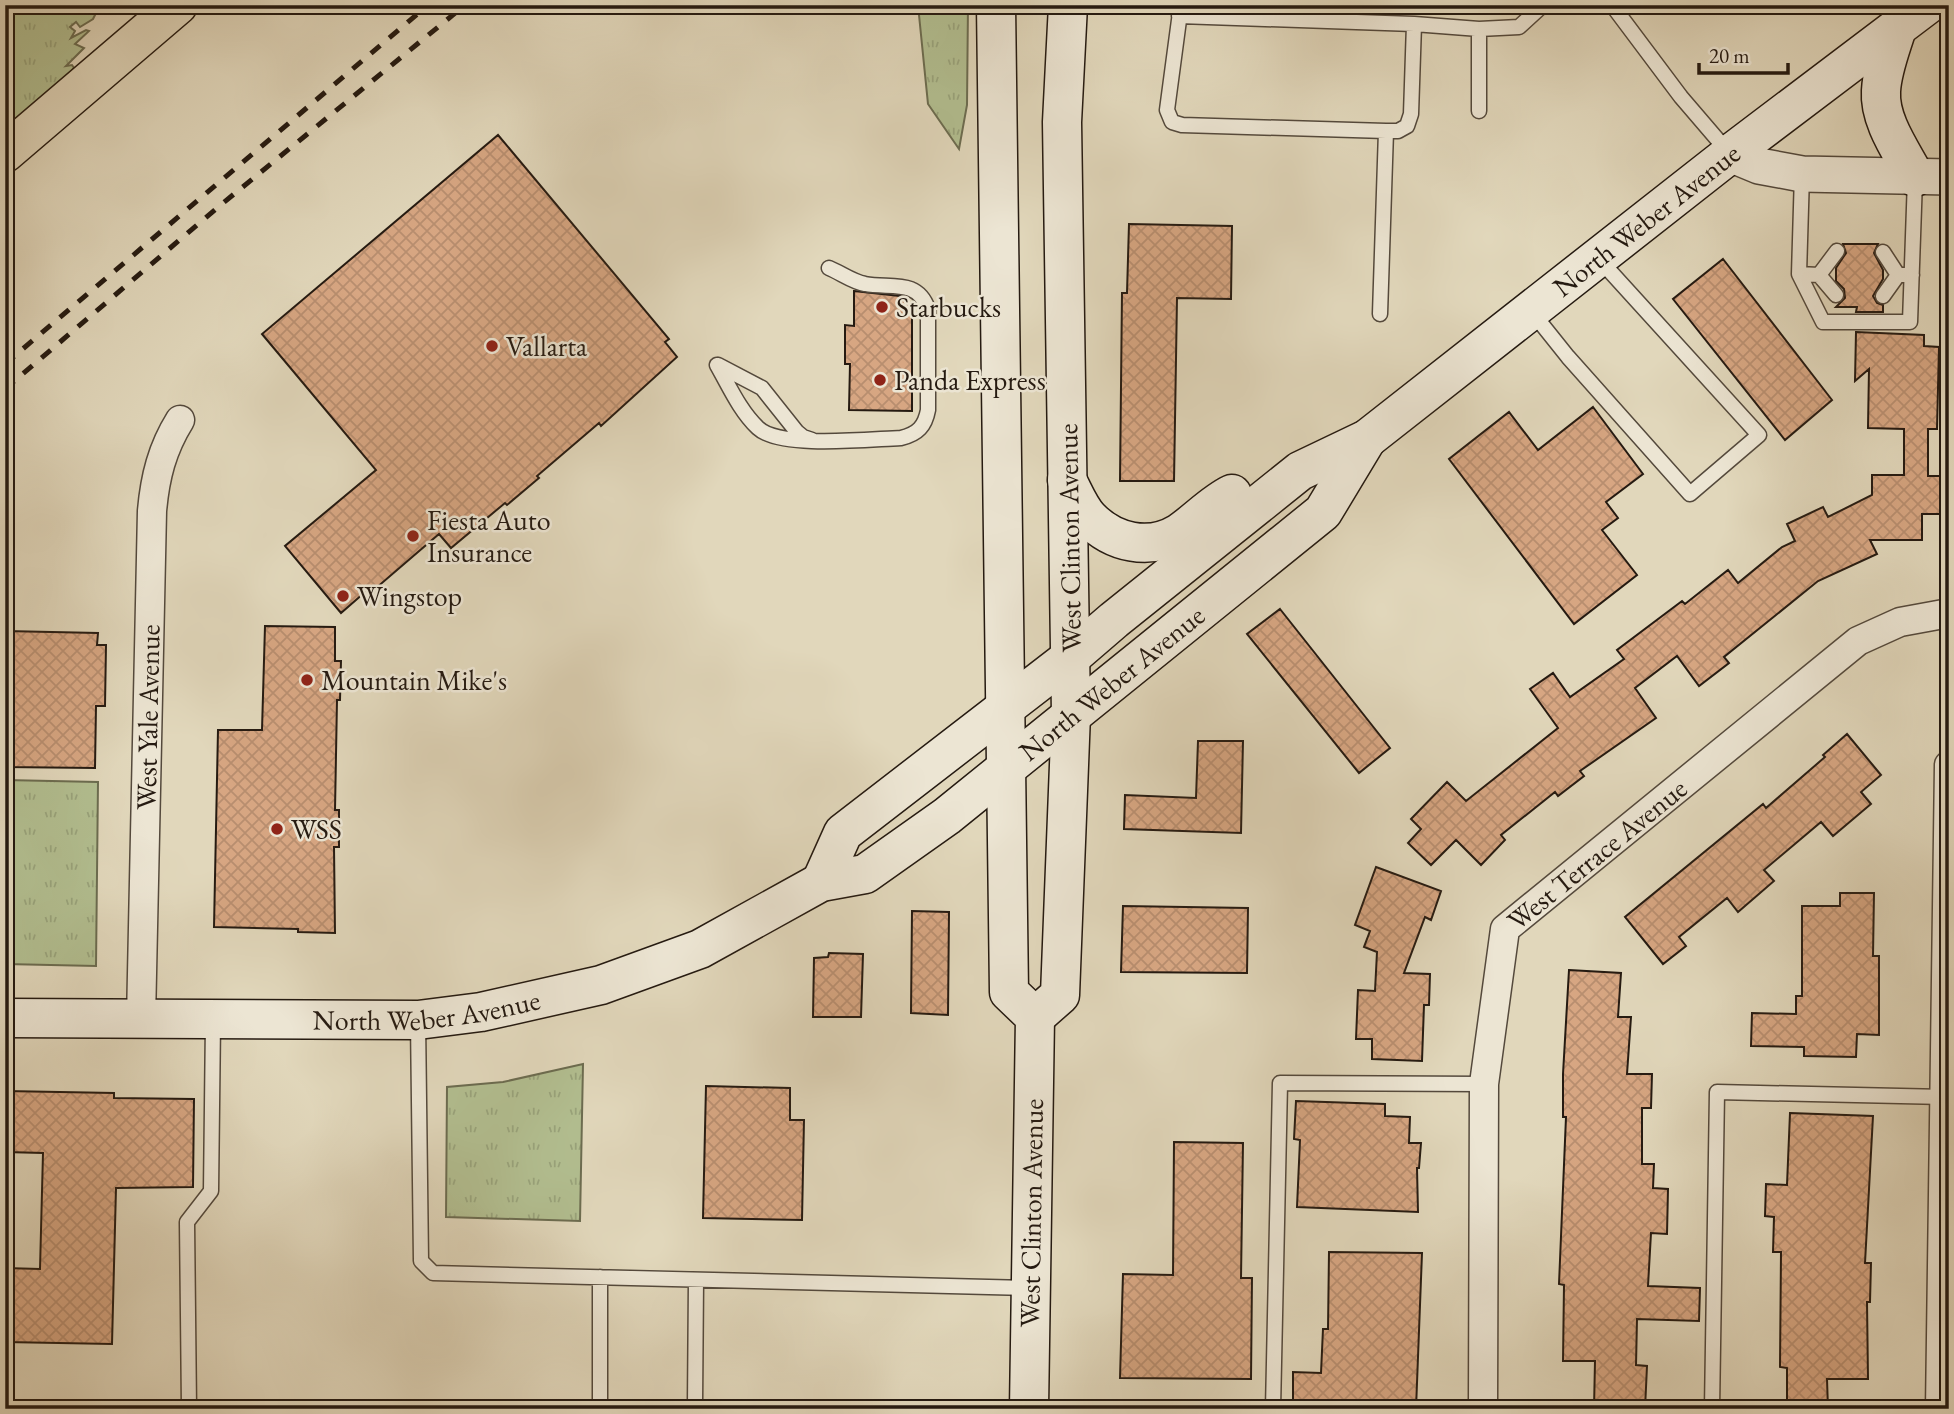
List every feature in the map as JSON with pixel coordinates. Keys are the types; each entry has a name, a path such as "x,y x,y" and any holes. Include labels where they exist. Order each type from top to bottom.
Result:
{"highway":[{"path":"5,153 178,5"}],"main road":[{"path":"996,5 1009,992 1035,1017"},
{"name":"West Clinton Avenue","path":"1029,1409 1035,1017 1060,995 1071,715 1062,122 1068,5"},
{"path":"1912,16 1883,75 1883,112 1932,177"},
{"name":"North Weber Avenue","path":"821,882 843,833 1071,657 1300,471 1367,439 1730,154 1912,16"},
{"name":"North Weber Avenue","path":"5,1018 418,1020 481,1012 552,998 647,970 700,949 821,882 866,874 947,816 1323,512 1367,439"},
{"path":"1067,480 1089,518 1122,541 1146,543 1166,540 1230,494 1265,499"}],"street":[{"path":"1730,154 1759,166 1802,174 1932,177"},
{"name":"West Yale Avenue","path":"141,1020 152,512 158,466 168,440 180,420"},
{"name":"West Terrace Avenue","path":"1483,1409 1484,1084 1505,929 1858,641 1900,622 1949,612"},
{"path":"1940,1409 1949,765"}],"lane":[{"path":"1413,24 1411,114 1407,126 1398,131 1182,125 1172,122 1167,110 1180,11 1413,24 1479,29 1518,27 1542,5"},
{"path":"1612,5 1681,97 1730,154"},
{"path":"1479,29 1479,111"},
{"path":"1380,314 1386,131"},
{"path":"1802,174 1799,274 1823,322 1910,323 1898,275 1883,252"},
{"path":"1883,296 1898,275 1932,177"},
{"path":"1819,275 1837,251"},
{"path":"1531,311 1568,357 1690,494 1759,435 1598,258"},
{"path":"816,440 803,437 797,432 762,388 717,365 742,410 759,430 779,439 816,440 901,438 921,429 928,410 928,309 925,298 904,286 866,284 830,268"},
{"path":"1799,274 1836,274"},
{"path":"1819,275 1836,295"},
{"path":"189,1408 187,1222 211,1191 213,1020"},
{"path":"418,1020 421,1261 433,1273 1030,1288"},
{"path":"1273,1409 1280,1083 1484,1084"},
{"path":"1712,1409 1717,1092 1945,1097"},
{"path":"600,1277 600,1409"},
{"path":"693,1409 696,1280"}],"green space":[{"path":"5,5 100,5 93,19 80,27 76,22 70,27 75,31 71,38 89,31 75,44 84,48 66,66 72,65 74,68 57,87 5,131"},
{"path":"918,5 968,5 967,105 959,149 928,104"},
{"path":"5,780 98,782 96,966 5,964"},
{"path":"583,1064 580,1221 446,1217 447,1087 503,1082"}],"building":[{"path":"498,135 669,339 665,342 677,357 601,426 599,423 537,476 539,478 451,548 439,534 375,589 372,586 341,613 285,546 376,470 262,334"},
{"path":"1129,224 1232,226 1231,299 1177,298 1174,481 1120,481 1122,293 1127,293"},
{"path":"1843,244 1878,244 1874,253 1883,270 1883,279 1873,296 1877,303 1883,305 1883,312 1856,312 1857,307 1836,307 1845,298 1844,289 1836,281 1836,268 1846,253"},
{"path":"1723,259 1832,400 1785,440 1673,299"},
{"path":"854,291 900,296 908,299 908,304 912,304 912,411 849,410 850,364 845,364 845,325 854,326"},
{"path":"1856,332 1924,335 1924,346 1939,347 1937,429 1928,429 1928,476 1949,476 1949,514 1922,514 1922,540 1870,540 1877,554 1818,581 1724,657 1729,663 1699,686 1677,656 1635,688 1656,718 1580,771 1584,776 1558,796 1555,792 1501,835 1505,840 1481,865 1456,840 1431,865 1408,843 1421,829 1411,819 1447,782 1466,801 1558,728 1530,689 1553,673 1570,697 1624,659 1617,650 1682,601 1685,604 1728,570 1738,583 1782,547 1795,541 1787,524 1823,507 1828,517 1872,495 1872,475 1904,475 1904,429 1868,428 1869,369 1855,381"},
{"path":"1593,407 1643,474 1606,502 1618,518 1602,530 1637,575 1574,624 1449,459 1509,412 1538,450"},
{"path":"1280,609 1390,748 1359,773 1247,634"},
{"path":"265,626 335,627 335,661 341,661 340,700 337,700 335,810 339,810 339,847 334,847 335,933 298,932 298,929 214,927 218,730 262,730"},
{"path":"5,631 98,633 97,645 106,645 105,706 96,706 95,768 5,767"},
{"path":"1847,734 1881,775 1861,792 1871,804 1833,836 1821,822 1764,870 1774,881 1738,912 1727,898 1679,937 1686,946 1663,964 1625,917 1763,804 1766,808 1825,757 1823,755"},
{"path":"1198,741 1243,741 1241,833 1124,829 1125,795 1196,798"},
{"path":"1376,867 1441,891 1431,920 1425,917 1404,973 1430,974 1429,1005 1424,1005 1422,1061 1372,1059 1372,1039 1356,1039 1358,990 1375,991 1377,952 1364,947 1370,931 1355,925"},
{"path":"1840,893 1874,893 1873,956 1879,956 1879,1035 1857,1034 1856,1057 1804,1056 1804,1047 1751,1046 1752,1013 1796,1014 1796,996 1802,996 1802,906 1840,906"},
{"path":"1123,906 1248,908 1247,973 1121,972"},
{"path":"912,911 949,912 948,1015 911,1013"},
{"path":"829,953 863,954 861,1017 813,1017 814,958 828,957"},
{"path":"1569,970 1621,973 1618,1017 1631,1017 1627,1074 1652,1074 1651,1108 1642,1108 1642,1164 1654,1164 1653,1188 1668,1189 1667,1234 1651,1233 1648,1286 1700,1288 1699,1321 1637,1319 1636,1365 1647,1366 1645,1409 1594,1409 1595,1361 1563,1361 1564,1285 1559,1284 1566,1117 1563,1117 1563,1074"},
{"path":"706,1086 790,1088 790,1120 804,1120 802,1220 703,1218"},
{"path":"5,1091 114,1093 114,1098 194,1099 193,1187 116,1188 112,1344 5,1342 5,1268 40,1269 43,1153 5,1152"},
{"path":"1296,1101 1385,1104 1385,1116 1410,1117 1409,1143 1421,1143 1417,1168 1418,1212 1297,1207 1300,1140 1294,1139"},
{"path":"1790,1113 1873,1116 1865,1263 1871,1263 1870,1302 1867,1302 1868,1379 1827,1379 1828,1409 1787,1409 1787,1368 1780,1367 1781,1252 1773,1252 1774,1217 1765,1216 1766,1184 1787,1185"},
{"path":"1174,1142 1243,1143 1241,1278 1252,1278 1251,1379 1120,1378 1123,1274 1173,1275"},
{"path":"1329,1252 1422,1253 1416,1409 1328,1409 1328,1406 1293,1404 1293,1372 1321,1373 1323,1329 1328,1329"}],"railway":[{"path":"5,364 428,5"},
{"path":"5,389 217,208 465,5"}],"place":[{"name":"Starbucks","path":"882,307"},
{"name":"Vallarta","path":"492,346"},
{"name":"Panda Express","path":"880,380"},
{"name":"Fiesta Auto Insurance","path":"413,536"},
{"name":"Wingstop","path":"343,596"},
{"name":"Mountain Mike's","path":"307,680"},
{"name":"WSS","path":"277,829"}]}
